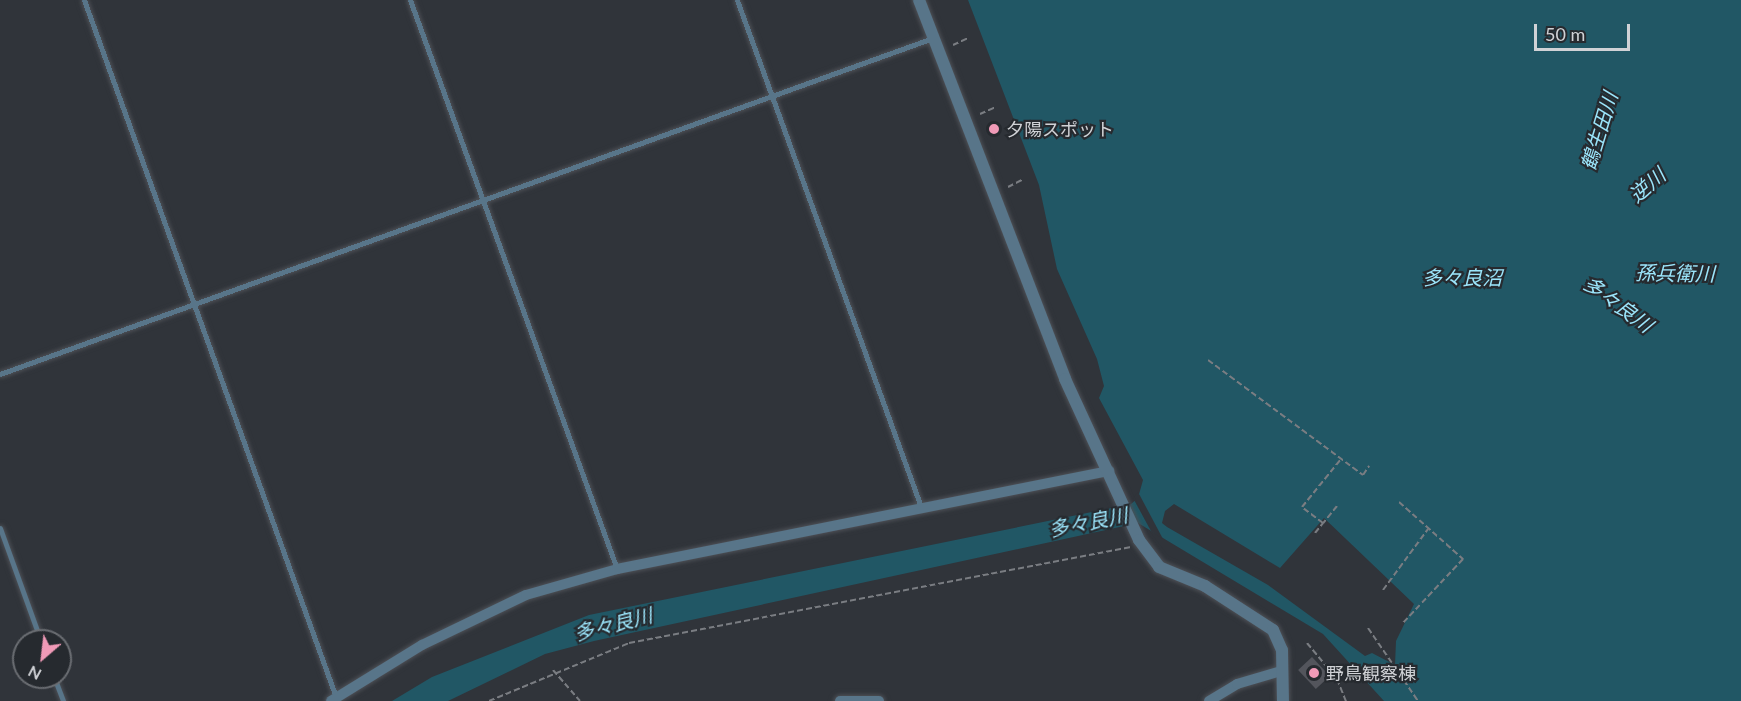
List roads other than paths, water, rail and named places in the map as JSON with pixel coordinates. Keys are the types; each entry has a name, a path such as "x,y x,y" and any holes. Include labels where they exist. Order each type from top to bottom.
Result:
{"street":[{"path":"919,0 1065,379 1119,492 1140,543 1159,567 1204,586 1273,630 1281,643 1283,701"},
{"path":"335,700 478,616 526,595 617,569 1109,471"},
{"path":"1209,701 1237,684 1281,671"},
{"path":"840,701 879,701"}],"lane":[{"path":"84,0 195,304 335,700"},
{"path":"410,0 617,569"},
{"path":"737,0 921,507"},
{"path":"0,374 771,94 934,38"},
{"path":"0,528 37,629"}],"water":[{"name":"多々良沼","path":"968,0 1741,0 1741,701 1384,701 1323,634 1138,523 594,641 545,654 448,701 392,701 432,677 589,615 1131,504 1138,498 1143,480 1099,398 1104,386 1097,359 1057,269 1039,185","holes":["1174,504 1280,568 1324,518 1414,604 1396,641 1395,665 1372,653 1365,656 1268,585 1167,527 1162,523 1165,511"]}],"place":[{"name":"夕陽スポット","path":"994,129"},
{"name":"野鳥観察棟","path":"1314,673"}],"water label":[{"name":"鶴生田川","path":"1599,131"},
{"name":"逆川","path":"1647,185"},
{"name":"孫兵衛川","path":"1675,273"},
{"name":"多々良川","path":"1618,304"},
{"name":"多々良川","path":"1088,522"},
{"name":"多々良川","path":"613,624"}]}
